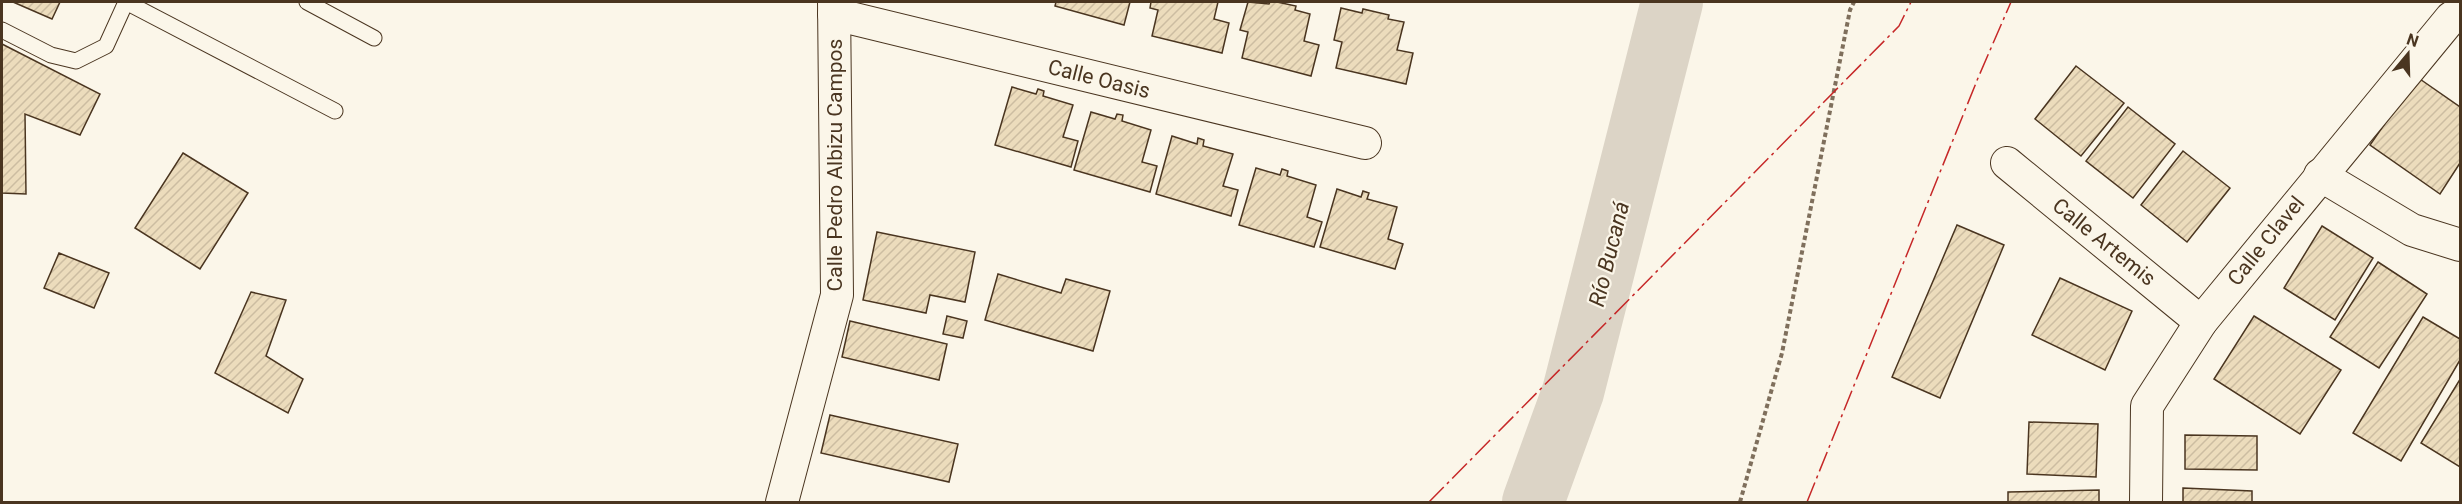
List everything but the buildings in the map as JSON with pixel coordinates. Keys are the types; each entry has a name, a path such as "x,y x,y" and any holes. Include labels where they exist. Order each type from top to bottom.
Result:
{"street":[{"name":"Calle Oasis","path":"834,8 1365,143"},
{"name":"Calle Pedro Albizu Campos","path":"782,502 837,296 834,8"},
{"name":"Calle Clavel","path":"2146,502 2147,406 2201,322 2451,18 2460,12"},
{"name":"Calle Artemis","path":"2007,163 2201,322"},
{"path":"2320,175 2412,230 2460,245"}],"lane":[{"path":"2,30 51,55 76,62 106,46 126,2 335,111"},
{"path":"307,2 374,38"}],"path":[{"path":"1740,502 1782,353 1850,10 1854,2"}],"waterway":[{"name":"Río Bucaná","path":"1533,502 1573,392 1672,2"}],"power":[{"path":"1429,502 1899,26 1911,2"},
{"path":"1807,502 1978,78 2011,2"}]}
